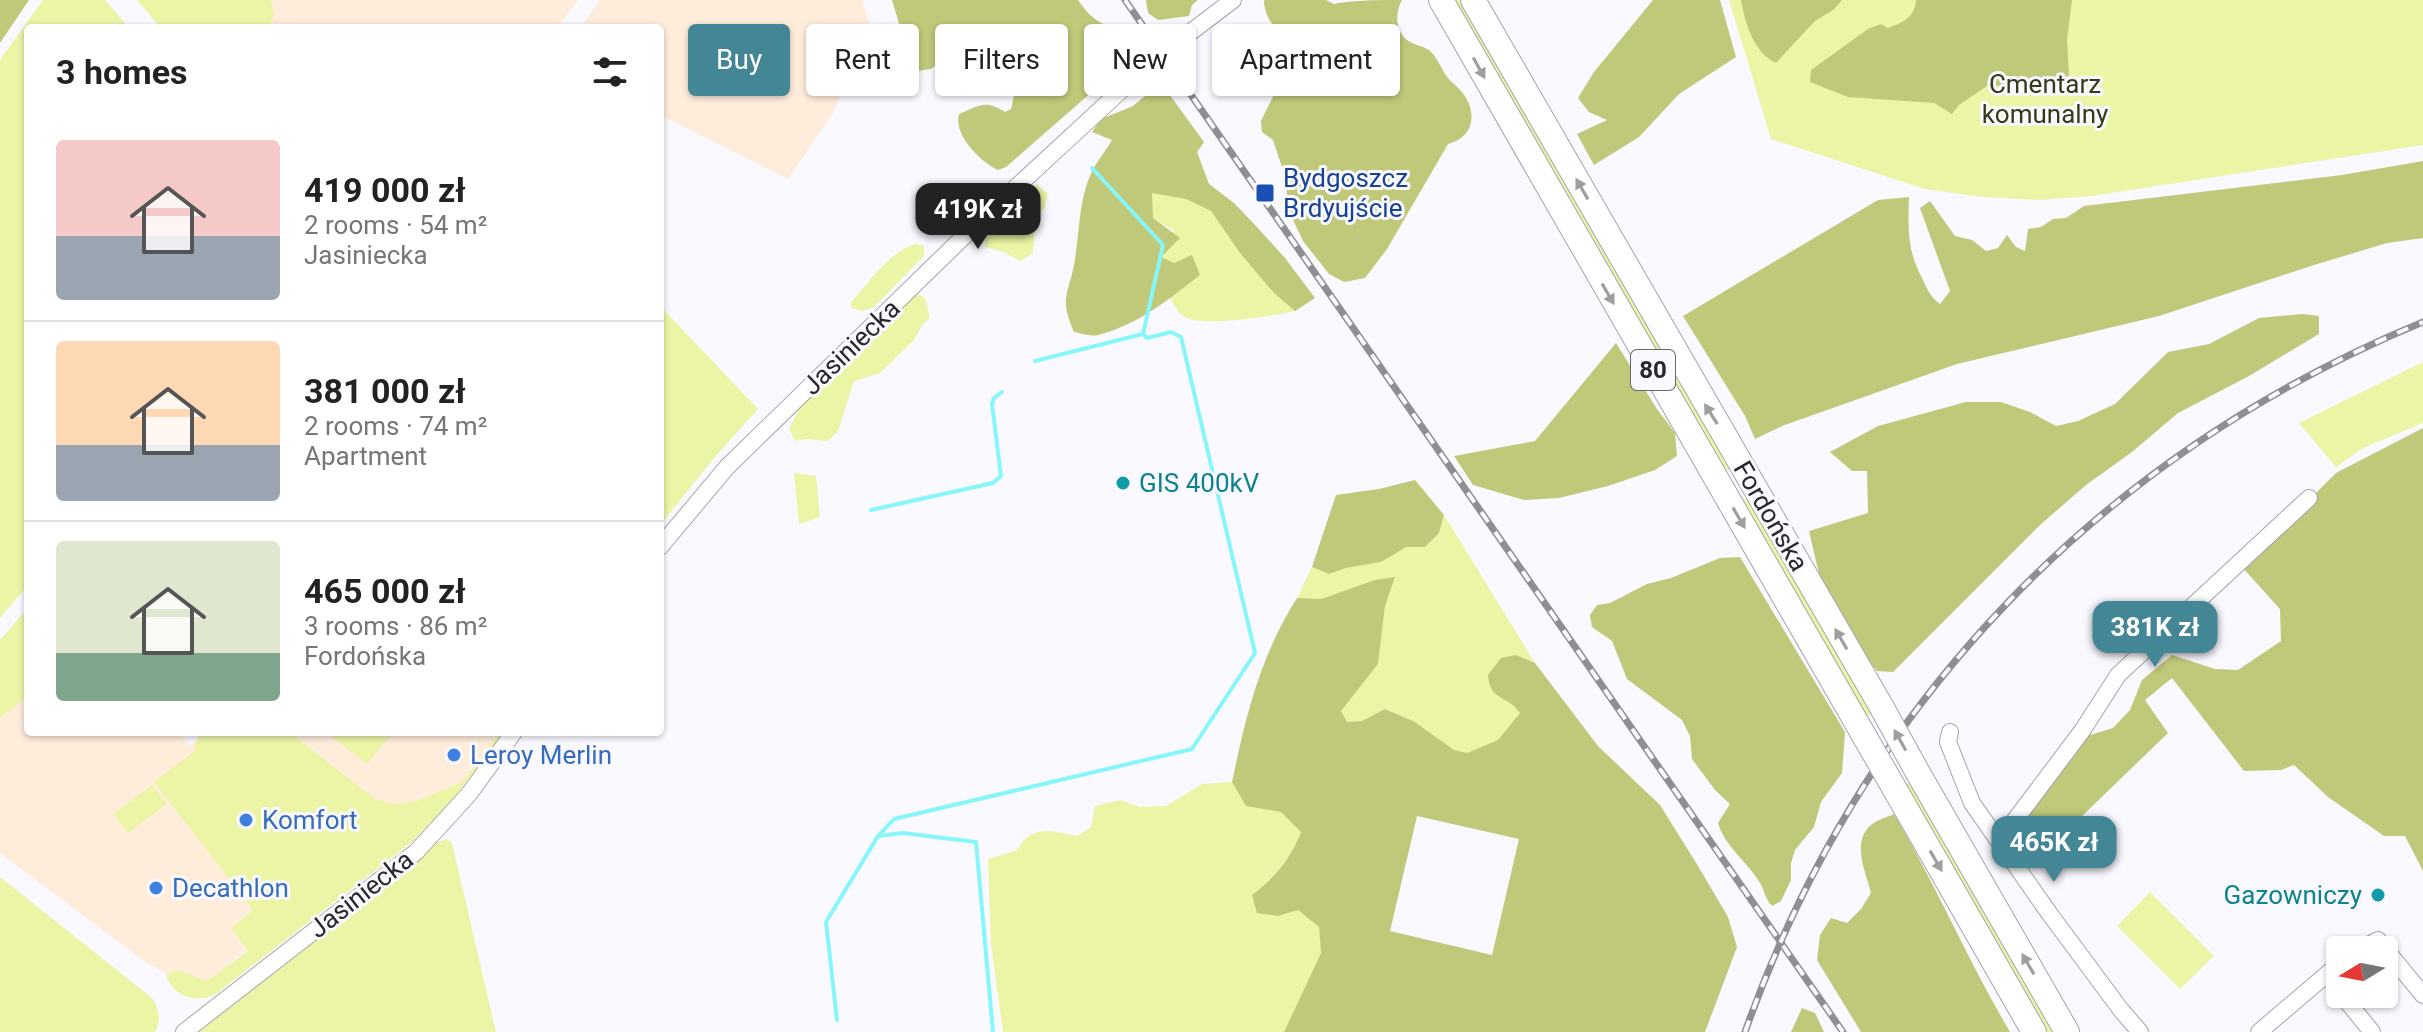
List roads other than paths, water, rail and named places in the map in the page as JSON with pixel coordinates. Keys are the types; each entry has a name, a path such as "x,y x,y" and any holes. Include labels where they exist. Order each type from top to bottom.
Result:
{"main road":[{"name":"Fordońska","path":"1441,0 2034,1032"},
{"name":"Fordońska","path":"1473,0 2067,1032"}],"street":[{"name":"Jasiniecka","path":"664,542 727,467 997,205 1154,60 1233,0"},
{"path":"2015,861 2010,841 2015,820 2082,731 2118,675 2309,498"},
{"path":"1950,732 1948,742 1972,803 2049,913 2140,1032"},
{"name":"Jasiniecka","path":"184,1032 416,852 469,794 511,736"},
{"path":"2398,964 2423,995"},
{"path":"2259,1032 2325,975"},
{"path":"2352,1008 2372,1032"}],"waterway":[{"path":"837,1020 826,922 878,836 894,819 1192,749 1255,653 1181,337 1171,332 1147,338 1143,334 1163,245 1092,168"},
{"path":"1035,361 1143,334"},
{"path":"871,510 993,483 1001,476 992,404 1002,392"},
{"path":"878,836 903,833 976,842 993,1032"}],"railway":[{"path":"1125,0 1843,1032"},
{"path":"1745,1032 1794,912 1855,801 1926,698 2007,604 2098,518 2198,443 2306,377 2423,322"}],"place":[{"name":"Bydgoszcz Brdyujście","path":"1265,193"},
{"name":"GIS 400kV","path":"1123,483"},
{"name":"Leroy Merlin","path":"454,755"},
{"name":"Komfort","path":"246,820"},
{"name":"Decathlon","path":"156,888"},
{"name":"Gazowniczy","path":"2378,895"}],"park label":[{"name":"Cmentarz komunalny","path":"2045,99"}]}
